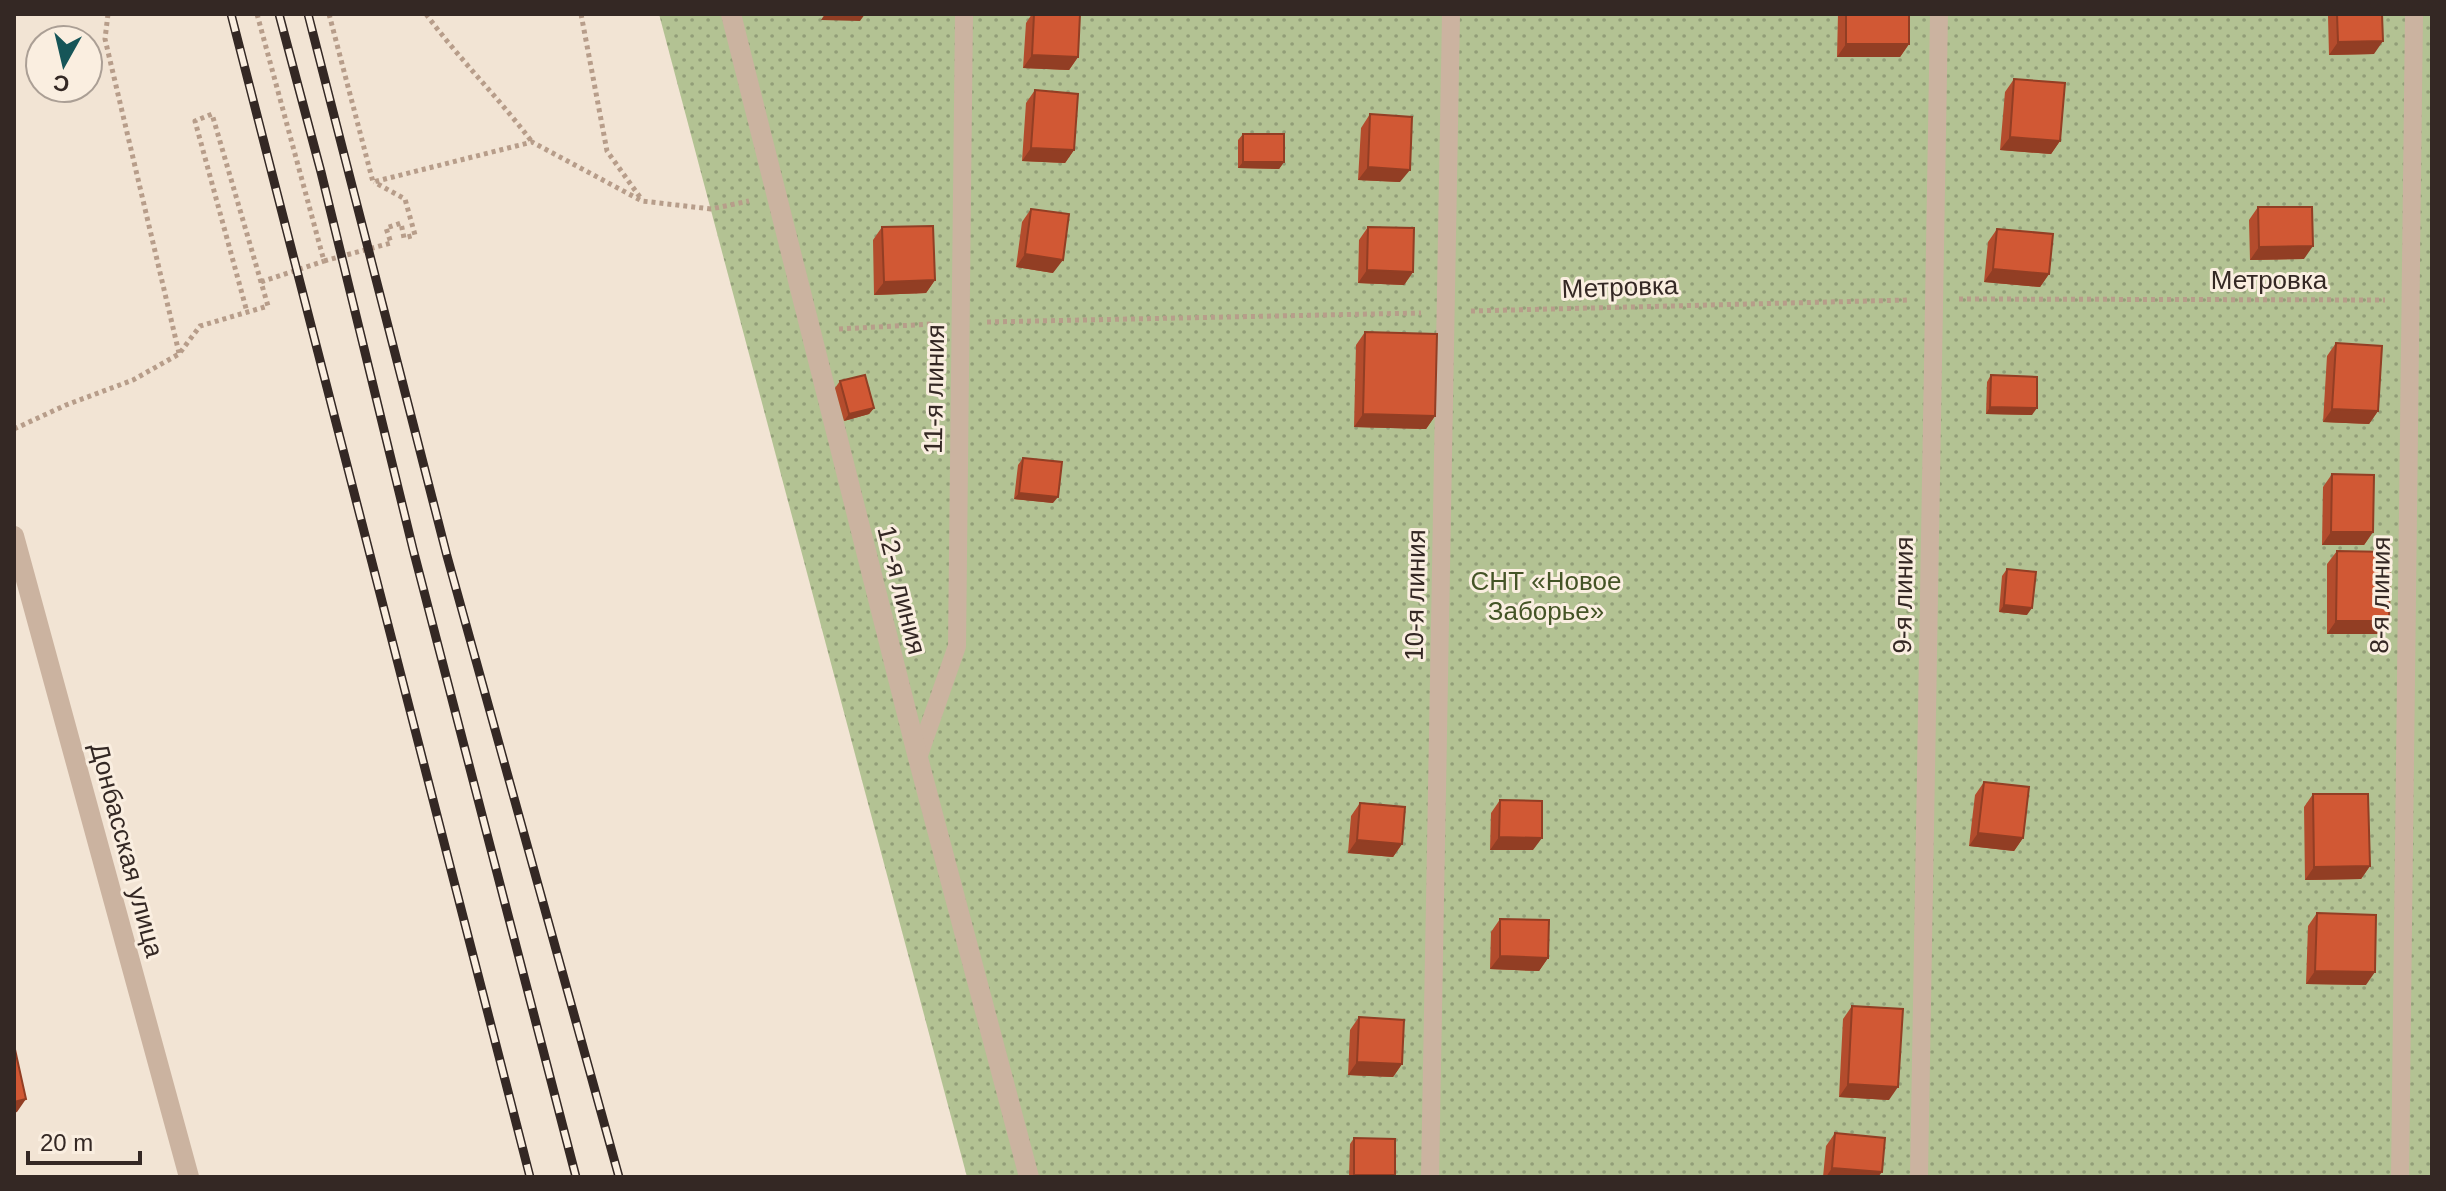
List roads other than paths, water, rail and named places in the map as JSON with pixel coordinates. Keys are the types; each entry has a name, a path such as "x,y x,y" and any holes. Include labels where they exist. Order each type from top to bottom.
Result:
{"street":[{"name":"12-я линия","path":"731,14 918,758 1029,1177"},
{"name":"Донбасская улица","path":"14,536 189,1177"}],"lane":[{"name":"11-я линия","path":"918,758 957,646 964,14"},
{"name":"10-я линия","path":"1430,1177 1451,14"},
{"name":"9-я линия","path":"1919,1177 1939,14"},
{"name":"8-я линия","path":"2400,1177 2414,14"}],"railway":[{"path":"231,14 530,1177"},
{"path":"279,14 413,549 576,1177"},
{"path":"308,14 447,556 619,1177"}],"park label":[{"name":"СНТ «Новое Заборье»","path":"1546,596"}]}
